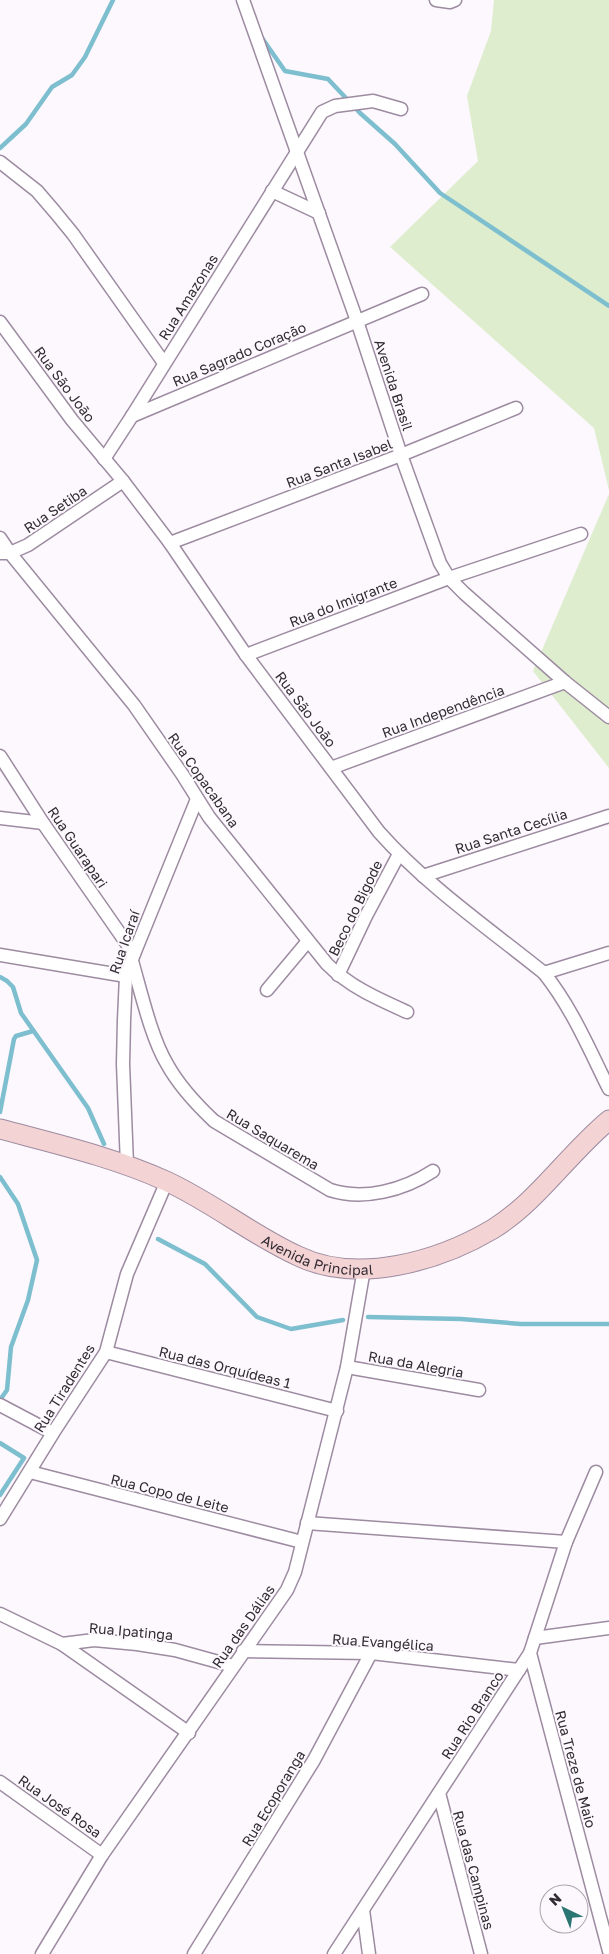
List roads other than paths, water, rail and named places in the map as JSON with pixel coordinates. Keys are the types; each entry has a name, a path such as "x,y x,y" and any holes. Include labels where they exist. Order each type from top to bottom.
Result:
{"street":[{"name":"Avenida Brasil","path":"243,0 357,321 434,549 450,578 464,593 565,682 609,717"},
{"path":"436,0 450,2 454,0"},
{"name":"Rua Amazonas","path":"104,459 322,112 335,106 373,101 400,109"},
{"path":"0,162 37,191 73,234 164,363"},
{"path":"272,192 319,213"},
{"name":"Rua Sagrado Coração","path":"132,416 422,294"},
{"name":"Rua São João","path":"0,322 72,420 123,481 170,543 246,655 379,832 398,854 423,876 544,973 572,1013 609,1089"},
{"name":"Rua Santa Isabel","path":"170,543 401,455 516,408"},
{"name":"Rua Setiba","path":"5,553 28,545 123,481"},
{"name":"Rua do Imigrante","path":"246,655 450,578 581,534"},
{"name":"Rua Copacabana","path":"0,538 5,553 134,705 209,817 308,941 338,975 373,997 407,1012"},
{"name":"Rua Independência","path":"332,768 565,682"},
{"name":"Rua Guarapari","path":"0,756 133,957"},
{"name":"Rua Icaraí","path":"127,1165 123,1064 126,976 197,799"},
{"name":"Rua Santa Cecília","path":"423,876 609,816"},
{"path":"0,818 43,823"},
{"name":"Beco do Bigode","path":"338,975 398,854"},
{"path":"267,990 308,941"},
{"path":"544,973 609,953"},
{"path":"0,955 126,976"},
{"name":"Rua Saquarema","path":"133,957 156,1038 166,1064 198,1106 214,1121 330,1190 345,1195 360,1195 403,1186 433,1171"},
{"name":"Avenida Principal","path":"0,1129 127,1165 167,1181 299,1257 326,1266 364,1269 420,1260 466,1244 494,1228 514,1214 609,1120"},
{"name":"Rua Tiradentes","path":"0,1519 53,1432 106,1352 127,1274 167,1181"},
{"name":"Rua das Dálias","path":"42,1954 102,1855 189,1733 243,1651 287,1590 295,1572 337,1410 347,1367 364,1269"},
{"name":"Rua das Orquídeas 1","path":"106,1352 337,1410"},
{"name":"Rua da Alegria","path":"347,1367 479,1390"},
{"path":"0,1405 53,1432"},
{"name":"Rua Copo de Leite","path":"30,1472 302,1542"},
{"name":"Rua Rio Branco","path":"334,1954 530,1653 566,1542 596,1472"},
{"path":"307,1523 566,1542"},
{"path":"0,1614 62,1644 189,1733"},
{"path":"535,1638 609,1628"},
{"name":"Rua Ipatinga","path":"62,1644 94,1640 137,1644 175,1650 234,1666"},
{"name":"Rua Evangélica","path":"243,1651 371,1653 519,1670"},
{"name":"Rua Ecoporanga","path":"194,1954 314,1760 371,1653"},
{"name":"Rua Treze de Maio","path":"530,1653 609,1951"},
{"name":"Rua José Rosa","path":"0,1782 102,1855"},
{"name":"Rua das Campinas","path":"439,1793 481,1954"},
{"path":"362,1910 369,1954"}],"waterway":[{"path":"0,148 26,124 52,87 72,75 85,57 113,0"},
{"path":"262,38 285,71 328,79 360,113 395,144 440,193 609,306"},
{"path":"0,977 13,987 21,1013 88,1108 104,1144"},
{"path":"0,1112 14,1039 16,1036 33,1031"},
{"path":"0,1177 18,1204 37,1260 28,1300 11,1347 7,1390 0,1400"},
{"path":"158,1239 205,1264 257,1317 291,1329 343,1320"},
{"path":"368,1317 461,1319 521,1324 609,1324"},
{"path":"0,1443 24,1458 0,1495"}]}
